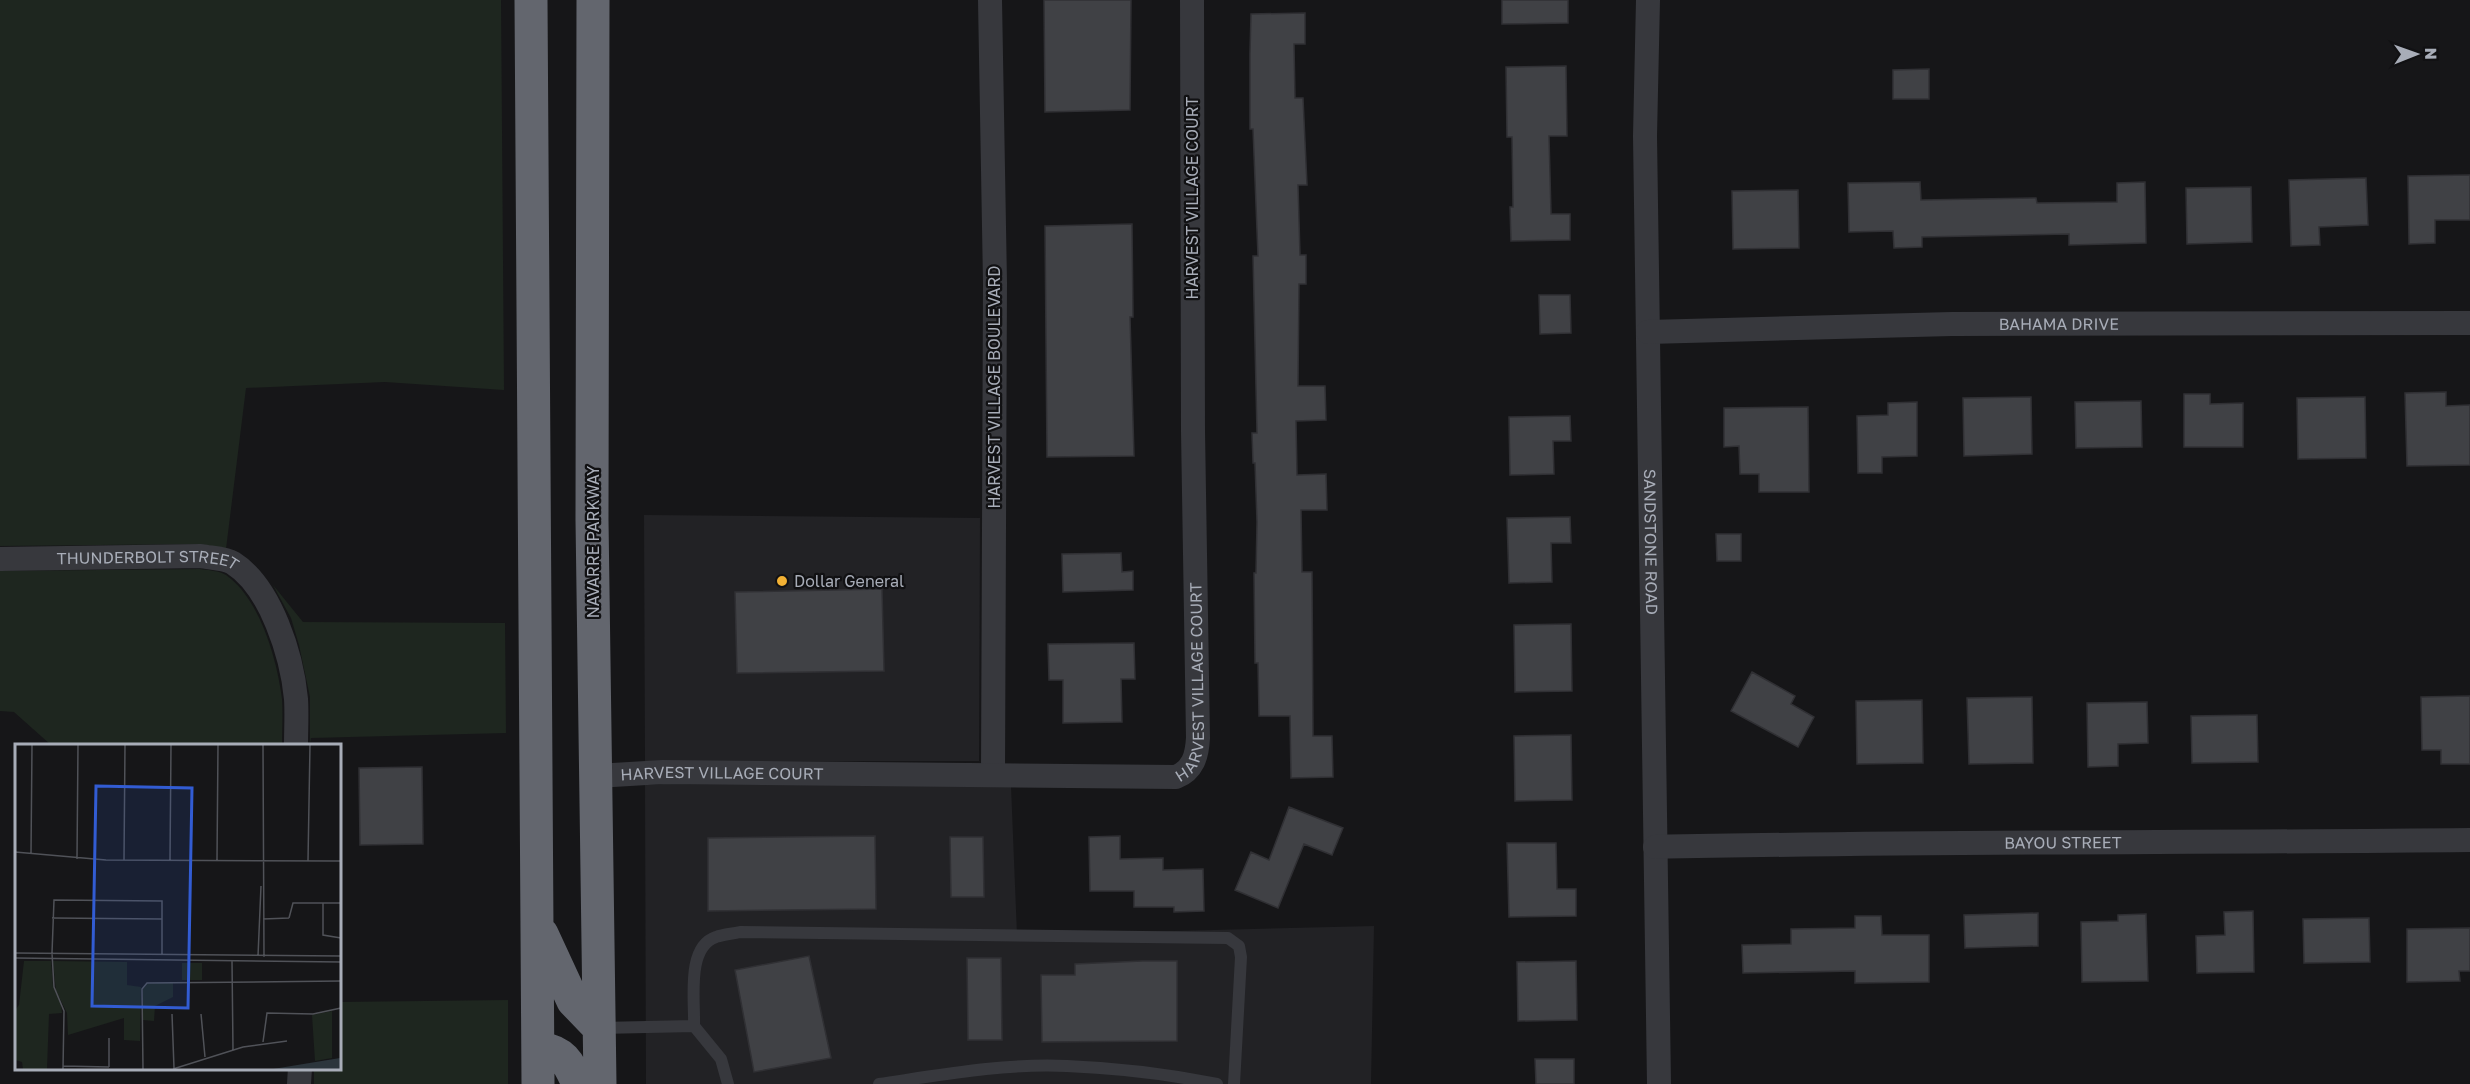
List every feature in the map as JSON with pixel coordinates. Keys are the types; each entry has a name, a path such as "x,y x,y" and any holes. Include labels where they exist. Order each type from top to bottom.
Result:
{"highway":[{"path":"531,0 538,1084"},
{"name":"NAVARRE PARKWAY","path":"593,0 592,520 600,1084"},
{"path":"537,924 573,1001 599,1028"},
{"path":"538,1047 555,1050 569,1063 578,1084"}],"street":[{"name":"HARVEST VILLAGE BOULEVARD","path":"990,0 994,283 993,774"},
{"name":"HARVEST VILLAGE COURT","path":"596,776 663,772 1176,777 1186,773 1197,752 1192,419 1192,0"},
{"name":"SANDSTONE ROAD","path":"1648,0 1645,135 1659,1084"},
{"name":"BAHAMA DRIVE","path":"1648,332 1952,324 2470,323"},
{"name":"THUNDERBOLT STREET","path":"0,559 201,556 232,562 256,585 272,612 285,647 296,698 296,744"},
{"name":"BAYOU STREET","path":"1655,847 1833,843 2470,840"}],"lane":[{"path":"728,1084 721,1059 694,1026 696,959 703,945 715,937 740,932 1228,938 1239,946 1241,957 1234,1084"},
{"path":"599,1028 694,1026"},
{"path":"879,1084 969,1071 1065,1066 1180,1076 1217,1084"}],"shaded area":[{"path":"0,0 501,0 504,390 385,382 246,388 226,549 201,544 0,546"},
{"path":"644,515 980,518 979,761 645,761"},
{"path":"200,569 226,575 248,599 265,631 271,649 280,683 282,744 50,744 14,712 0,711 0,571"},
{"path":"273,585 303,622 505,623 506,733 311,738 310,744 310,697 299,645 291,618"},
{"path":"645,785 1011,786 1017,935 1374,926 1371,1084 646,1084"},
{"path":"508,1000 508,1084 314,1084 314,1069 340,1069 340,1002"}],"building":[{"path":"1044,0 1131,0 1130,110 1045,112"},
{"path":"1502,0 1568,0 1568,23 1502,24"},
{"path":"1305,13 1305,44 1294,44 1295,98 1303,98 1307,185 1298,185 1300,255 1306,255 1306,284 1299,284 1298,386 1325,386 1326,420 1296,421 1297,475 1326,474 1327,510 1301,510 1302,572 1312,572 1313,736 1332,736 1333,777 1291,778 1290,716 1259,716 1258,663 1255,663 1254,573 1256,573 1257,522 1252,433 1257,433 1253,256 1258,256 1253,129 1250,129 1250,53 1251,14"},
{"path":"1566,66 1567,136 1549,136 1551,214 1570,214 1570,240 1511,241 1512,137 1507,137 1506,67"},
{"path":"1929,69 1929,99 1893,99 1893,70"},
{"path":"2470,175 2470,220 2435,220 2435,243 2409,244 2408,176"},
{"path":"2366,178 2368,225 2319,227 2320,245 2291,246 2289,180"},
{"path":"1920,182 1921,200 2036,198 2037,203 2117,202 2117,183 2145,182 2146,243 2069,245 2069,234 1922,237 1922,247 1894,248 1893,231 1849,232 1848,183"},
{"path":"2251,187 2252,242 2187,244 2186,188"},
{"path":"1798,190 1799,248 1733,249 1732,191"},
{"path":"1132,224 1133,317 1130,317 1134,456 1047,457 1045,226"},
{"path":"1539,295 1570,295 1571,333 1540,334"},
{"path":"2446,392 2446,406 2470,405 2470,465 2407,466 2405,393"},
{"path":"2184,394 2210,394 2210,404 2243,403 2243,447 2184,447"},
{"path":"2031,397 2032,454 1964,456 1963,398"},
{"path":"2365,397 2366,458 2298,459 2297,398"},
{"path":"2141,401 2142,447 2076,448 2075,402"},
{"path":"1917,402 1917,456 1882,457 1882,473 1858,473 1857,416 1888,415 1888,403"},
{"path":"1808,407 1809,492 1759,492 1759,474 1740,474 1739,446 1724,447 1724,408"},
{"path":"1570,416 1571,441 1553,441 1554,474 1510,475 1509,417"},
{"path":"1570,517 1571,543 1551,543 1552,582 1509,583 1507,518"},
{"path":"1716,534 1741,534 1741,561 1717,561"},
{"path":"1121,553 1122,572 1133,571 1133,590 1063,592 1062,554"},
{"path":"882,589 884,671 737,673 735,592"},
{"path":"1571,624 1572,691 1515,692 1514,625"},
{"path":"1134,643 1135,679 1121,679 1122,722 1063,723 1063,680 1049,680 1048,644"},
{"path":"1752,672 1795,696 1791,704 1814,717 1798,747 1731,711"},
{"path":"2470,696 2470,764 2441,764 2441,750 2422,750 2421,697"},
{"path":"2032,697 2033,763 1969,764 1967,698"},
{"path":"1922,700 1923,763 1857,764 1856,701"},
{"path":"2147,702 2148,743 2118,744 2118,766 2088,767 2087,703"},
{"path":"2257,715 2258,762 2192,763 2191,716"},
{"path":"1571,735 1572,800 1515,801 1514,736"},
{"path":"422,767 423,844 360,845 359,768"},
{"path":"1289,807 1343,828 1332,855 1304,844 1278,908 1235,890 1251,852 1269,860"},
{"path":"875,836 876,909 708,911 708,838"},
{"path":"1120,836 1120,859 1163,858 1163,870 1203,869 1204,911 1174,912 1174,907 1134,907 1134,891 1090,891 1089,837"},
{"path":"950,837 983,837 984,897 951,897"},
{"path":"1507,843 1556,843 1557,889 1576,889 1576,916 1509,917"},
{"path":"2253,911 2254,972 2197,973 2196,936 2225,935 2224,912"},
{"path":"2038,913 2038,946 1965,948 1964,915"},
{"path":"2146,914 2148,981 2082,982 2081,922 2118,921 2118,915"},
{"path":"1855,916 1881,916 1882,935 1929,935 1929,982 1855,983 1855,971 1743,973 1742,945 1791,944 1791,929 1855,928"},
{"path":"2369,918 2370,962 2304,963 2303,919"},
{"path":"2470,928 2470,971 2459,971 2460,981 2407,982 2407,929"},
{"path":"809,956 831,1058 754,1072 735,970"},
{"path":"967,958 1001,958 1002,1040 968,1040"},
{"path":"1177,961 1177,1041 1042,1042 1041,975 1075,975 1075,964"},
{"path":"1576,961 1577,1020 1518,1021 1517,962"},
{"path":"1535,1059 1574,1059 1574,1084 1536,1084"}],"place":[{"name":"Dollar General","path":"782,581"}]}
